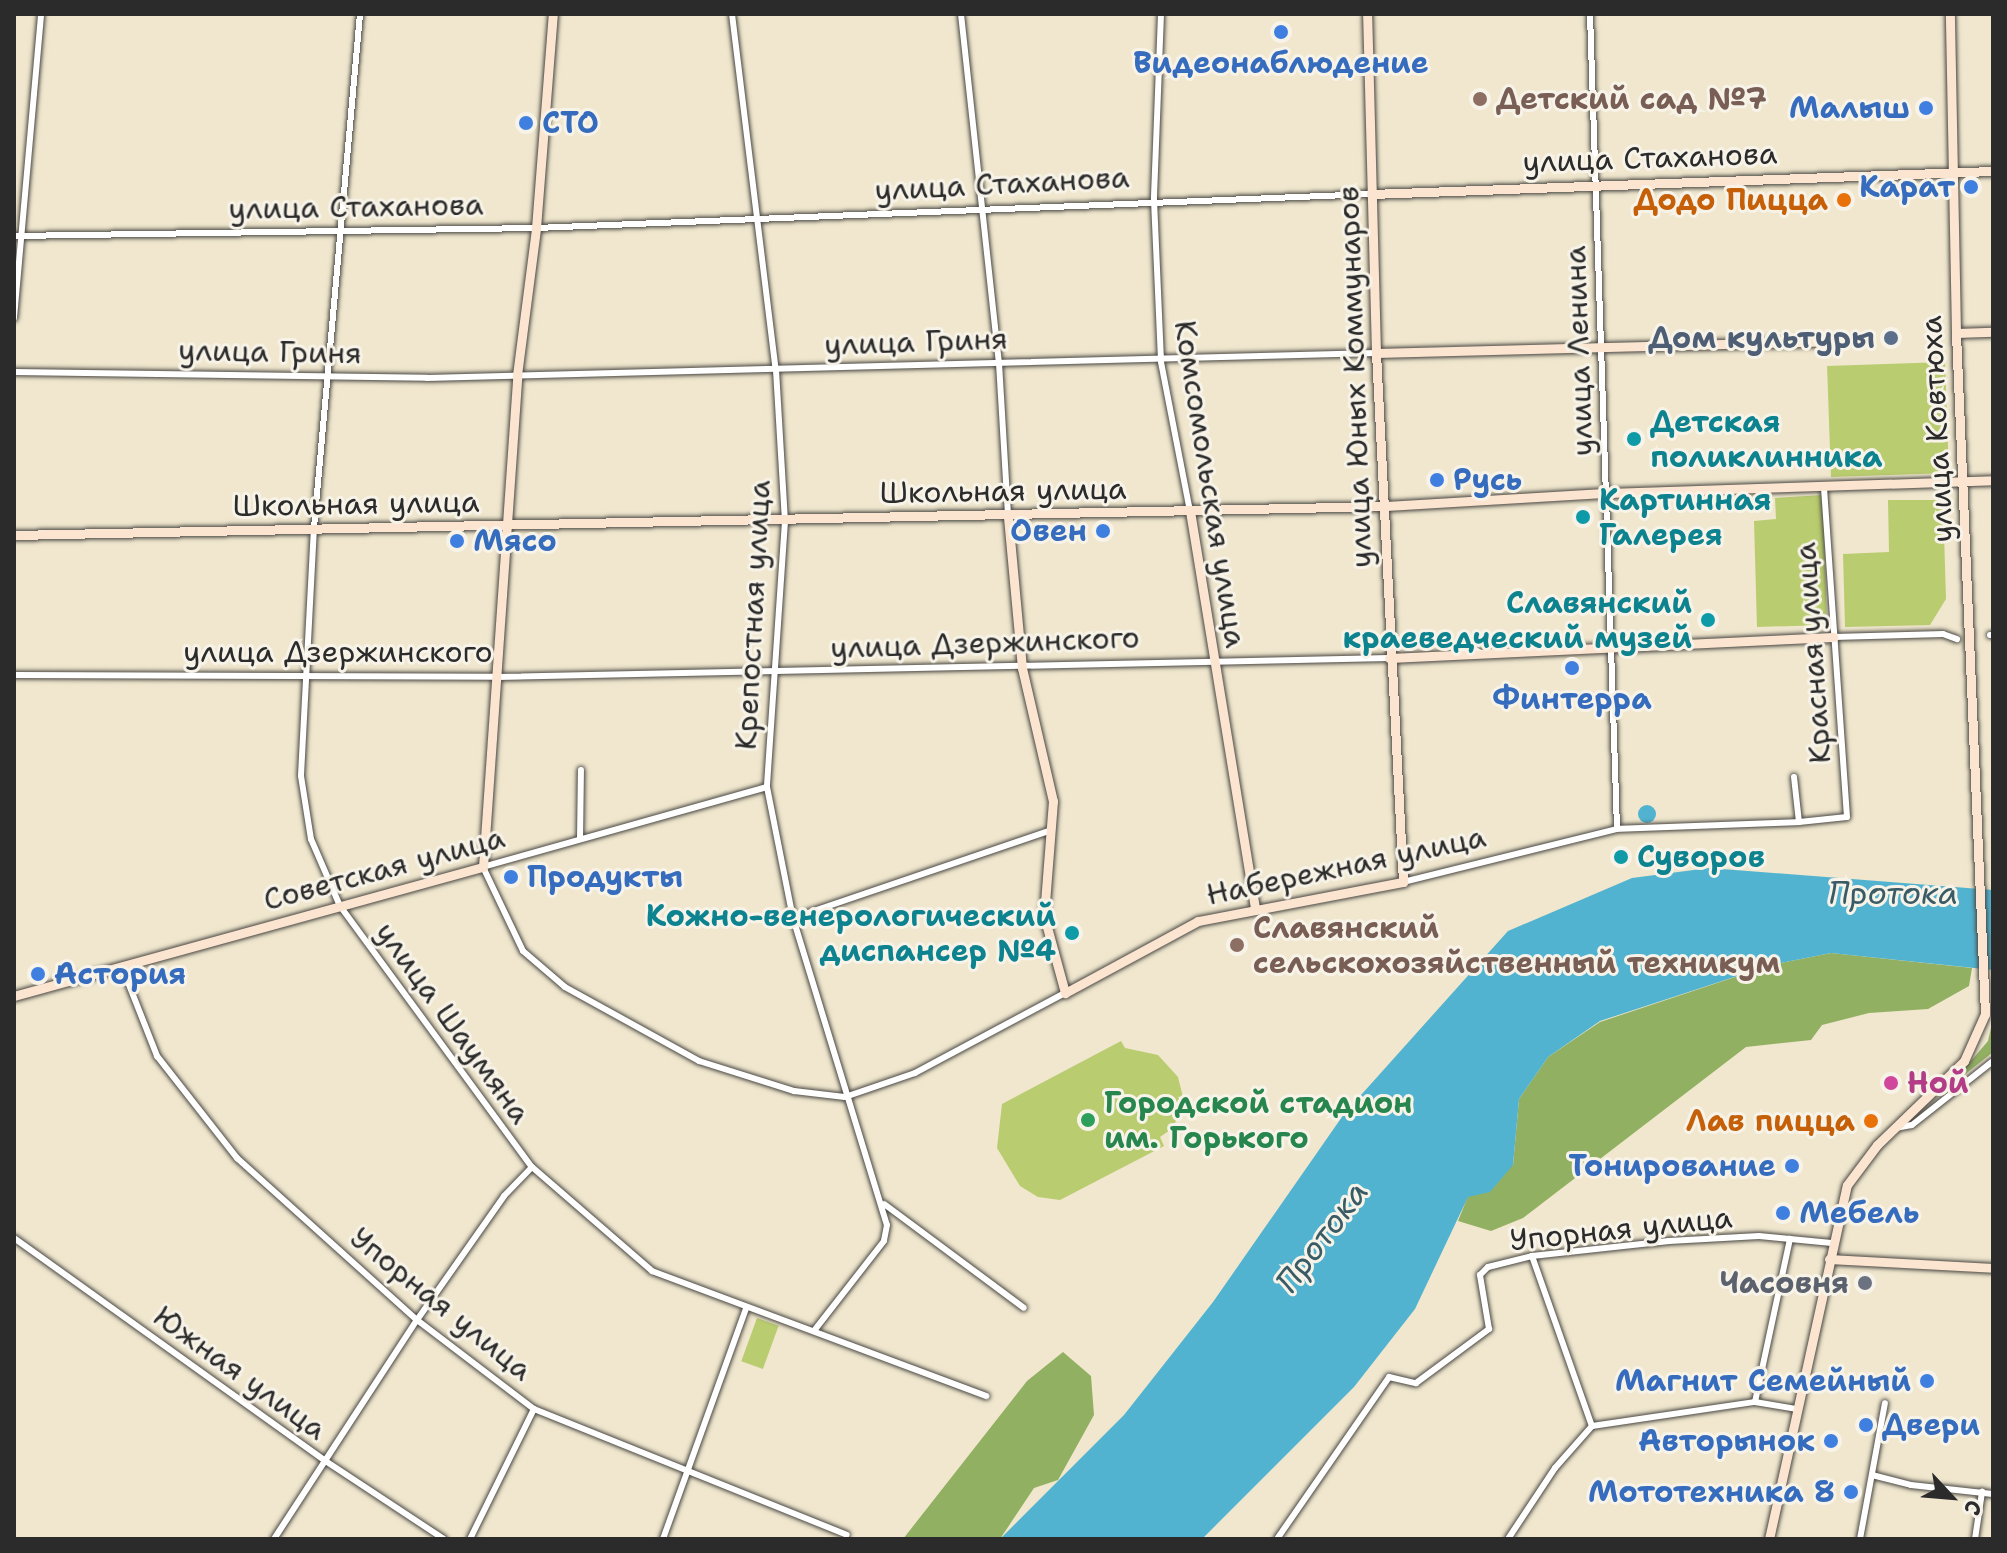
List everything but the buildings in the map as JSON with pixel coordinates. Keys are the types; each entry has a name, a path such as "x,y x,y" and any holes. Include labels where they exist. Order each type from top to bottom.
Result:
{"street":[{"path":"14,318 41,14"},
{"name":"улица Шаумяна","path":"360,14 314,527 301,776 305,811 340,906 532,1167 652,1271 986,1396"},
{"path":"553,14 536,228 517,375 483,867 523,951 565,987 699,1061 794,1091 845,1097"},
{"name":"Крепостная улица","path":"732,14 776,370 785,521 767,787 793,918 845,1097 884,1204 884,1241 814,1331"},
{"path":"961,14 999,363 1008,517 1022,668 1053,801 1044,916 1065,993"},
{"name":"Комсомольская улица","path":"1161,14 1154,200 1161,362 1190,511 1255,910"},
{"name":"улица Юных Коммунаров","path":"1367,14 1376,353 1386,506 1389,658 1403,882"},
{"name":"улица Ленина","path":"1590,14 1617,829"},
{"name":"улица Ковтюха","path":"1895,1128 1973,1048 1985,1014 1987,985 1956,333 1950,172 1950,14"},
{"name":"улица Стаханова","path":"14,236 536,228 981,212 1154,200 1993,171"},
{"path":"1956,333 1993,332"},
{"name":"улица Гриня","path":"14,372 517,375 1161,362 1820,341"},
{"name":"Школьная улица","path":"14,535 314,527 1008,517 1386,506 1608,493 1993,480"},
{"name":"Красная улица","path":"1824,486 1847,817"},
{"name":"улица Дзержинского","path":"14,675 497,677 775,673 1389,658 1834,637 1943,634 1957,639"},
{"path":"580,839 581,770"},
{"path":"1794,777 1799,822"},
{"name":"Советская улица","path":"14,996 767,787"},
{"name":"Набережная улица","path":"845,1097 915,1073 1198,921 1403,882 1617,829 1799,822 1847,817"},
{"path":"793,918 1053,829"},
{"name":"Упорная улица","path":"122,967 157,1056 237,1158 417,1320 534,1409 847,1535"},
{"path":"1769,1539 1847,1185 1895,1128 1912,1125 1993,1061"},
{"path":"274,1539 417,1320 504,1196 532,1167"},
{"path":"884,1204 1024,1308"},
{"name":"Южная улица","path":"14,1238 324,1460 444,1539"},
{"path":"1755,1402 1790,1239"},
{"name":"Упорная улица","path":"1277,1539 1389,1377 1416,1383 1489,1329 1480,1275 1488,1267 1532,1256 1669,1241 1790,1239 1832,1243"},
{"path":"1532,1256 1592,1426"},
{"path":"1829,1259 1993,1268"},
{"path":"663,1539 746,1308"},
{"path":"1508,1539 1555,1468 1592,1426 1755,1402 1797,1409"},
{"path":"1860,1539 1885,1403"},
{"path":"470,1539 534,1409"},
{"path":"1872,1475 1911,1485 1993,1494"},
{"path":"1975,1539 1982,1492"}],"green space":[{"path":"1945,362 1949,473 1831,477 1827,366"},
{"path":"1823,495 1827,625 1757,627 1754,521 1776,519 1775,498"},
{"path":"1888,500 1943,500 1946,599 1930,625 1845,627 1843,554 1889,552"},
{"path":"1831,953 1972,968 1969,986 1928,1009 1869,1013 1822,1025 1811,1040 1746,1047 1523,1218 1491,1231 1458,1221 1468,1196 1513,1165 1519,1099 1548,1057 1600,1022 1771,965"},
{"path":"1993,1019 1993,1052 1948,1088 1988,1041"},
{"name":"Городской cтадион им. Горького","path":"1121,1041 1125,1048 1158,1055 1178,1077 1184,1101 1173,1128 1160,1137 1164,1146 1060,1200 1038,1197 1020,1186 997,1148 1002,1104"},
{"path":"757,1318 779,1326 763,1369 741,1361"},
{"path":"1063,1352 1091,1376 1094,1415 1058,1480 1034,1488 1000,1539 903,1539 1027,1381"}],"water":[{"path":"1643,805 1651,805 1656,814 1654,821 1643,823 1638,818 1638,810"},
{"name":"Протока","path":"1709,868 1993,890 1993,970 1831,953 1771,965 1600,1021 1548,1057 1519,1099 1513,1165 1490,1192 1468,1197 1415,1309 1354,1387 1202,1539 1000,1539 1124,1415 1213,1302 1344,1114 1508,931 1632,878"}],"place":[{"name":"Видеонаблюдение","path":"1281,32"},
{"name":"Детский сад №7","path":"1480,99"},
{"name":"Малыш","path":"1926,108"},
{"name":"СТО","path":"526,123"},
{"name":"Карат","path":"1971,187"},
{"name":"Додо Пицца","path":"1844,200"},
{"name":"Дом культуры","path":"1891,338"},
{"name":"Детская поликлинника","path":"1634,439"},
{"name":"Русь","path":"1437,480"},
{"name":"Картинная Галерея","path":"1583,517"},
{"name":"Овен","path":"1103,531"},
{"name":"Мясо","path":"457,541"},
{"name":"Славянский краеведческий музей","path":"1708,620"},
{"name":"Финтерра","path":"1572,668"},
{"name":"Суворов","path":"1621,857"},
{"name":"Продукты","path":"511,877"},
{"name":"Кожно-венерологический диспансер №4","path":"1072,933"},
{"name":"Славянский сельскохозяйственный техникум","path":"1237,945"},
{"name":"Астория","path":"38,974"},
{"name":"Ной","path":"1891,1083"},
{"name":"Городской cтадион им. Горького","path":"1088,1120"},
{"name":"Лав пицца","path":"1871,1121"},
{"name":"Тонирование","path":"1792,1166"},
{"name":"Мебель","path":"1783,1213"},
{"name":"Часовня","path":"1865,1283"},
{"name":"Магнит Семейный","path":"1927,1381"},
{"name":"Двери","path":"1866,1425"},
{"name":"Авторынок","path":"1831,1441"},
{"name":"Мототехника 8","path":"1851,1492"}]}
